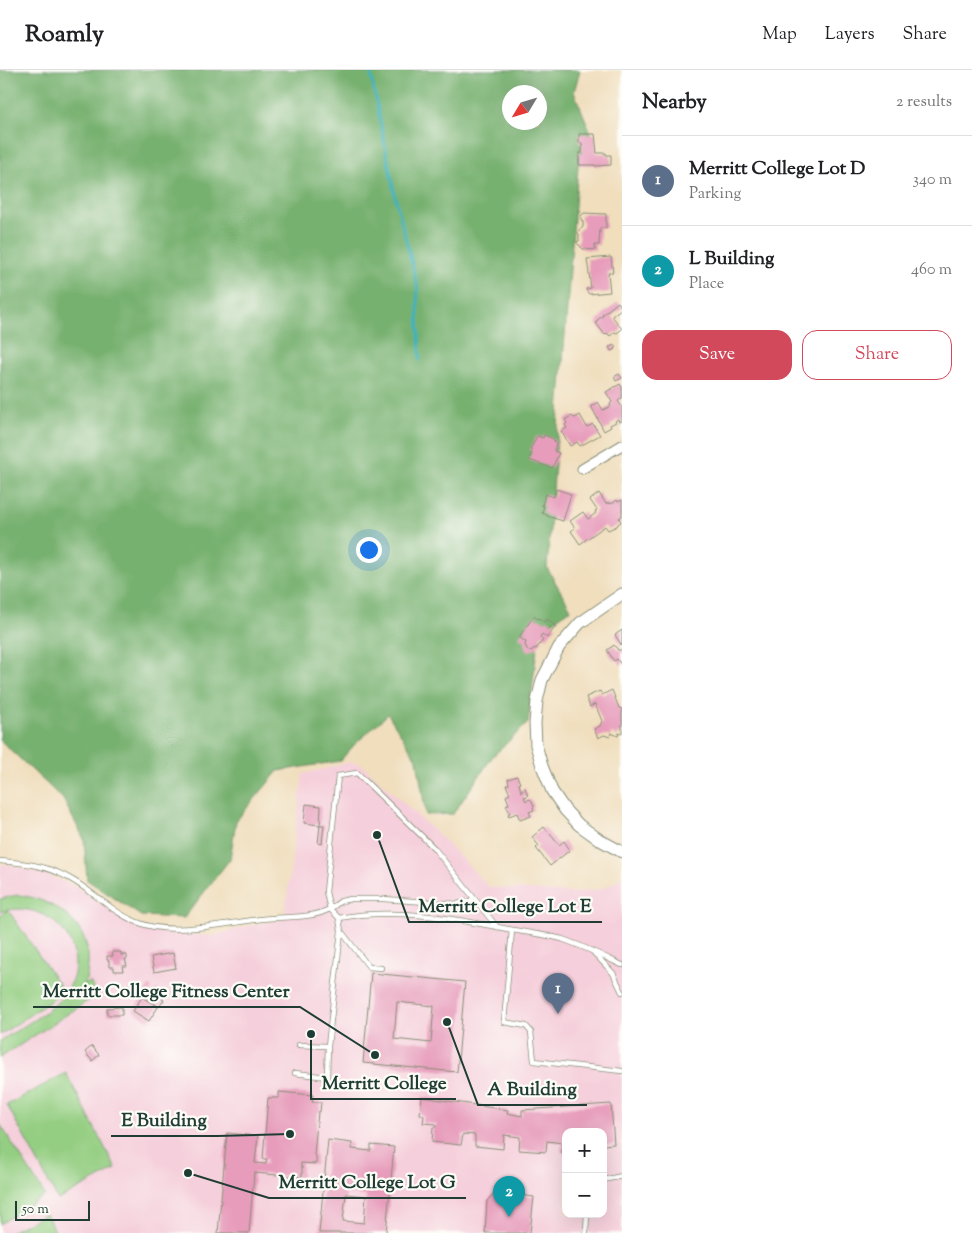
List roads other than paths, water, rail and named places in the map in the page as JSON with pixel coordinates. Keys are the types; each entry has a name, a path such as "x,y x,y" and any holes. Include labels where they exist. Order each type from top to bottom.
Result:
{"street":[{"path":"582,469 622,445"},
{"path":"622,594 580,623 559,647 542,680 537,701 535,723 536,744 552,791 565,810 579,825 600,840 622,852"}],"lane":[{"path":"296,1073 327,1077 328,1046 340,931 339,918 330,909 326,892 338,776 356,773 434,848 497,927"},
{"path":"0,861 24,863 46,868 67,877 138,923 160,928 195,928 312,915 330,909 340,901 350,899 457,904 474,898"},
{"path":"339,918 353,915 399,914 455,919 562,939 622,965"},
{"path":"512,930 504,1022 526,1026 531,1032 534,1061 622,1071"},
{"path":"340,931 369,967 381,968"},
{"path":"590,950 613,973 622,992"},
{"path":"299,1045 328,1046"},
{"path":"607,1179 622,1176"},
{"path":"586,1233 587,1218"}],"waterway":[{"path":"370,70 395,196 417,284 420,360"}],"place":[{"name":"Merritt College Lot E","path":"377,835"},
{"name":"Merritt College Lot D","path":"558,1014"},
{"name":"A Building","path":"447,1022"},
{"name":"Merritt College","path":"311,1034"},
{"name":"Merritt College Fitness Center","path":"375,1055"},
{"name":"E Building","path":"290,1134"},
{"name":"Merritt College Lot G","path":"188,1173"},
{"name":"L Building","path":"509,1217"}]}
